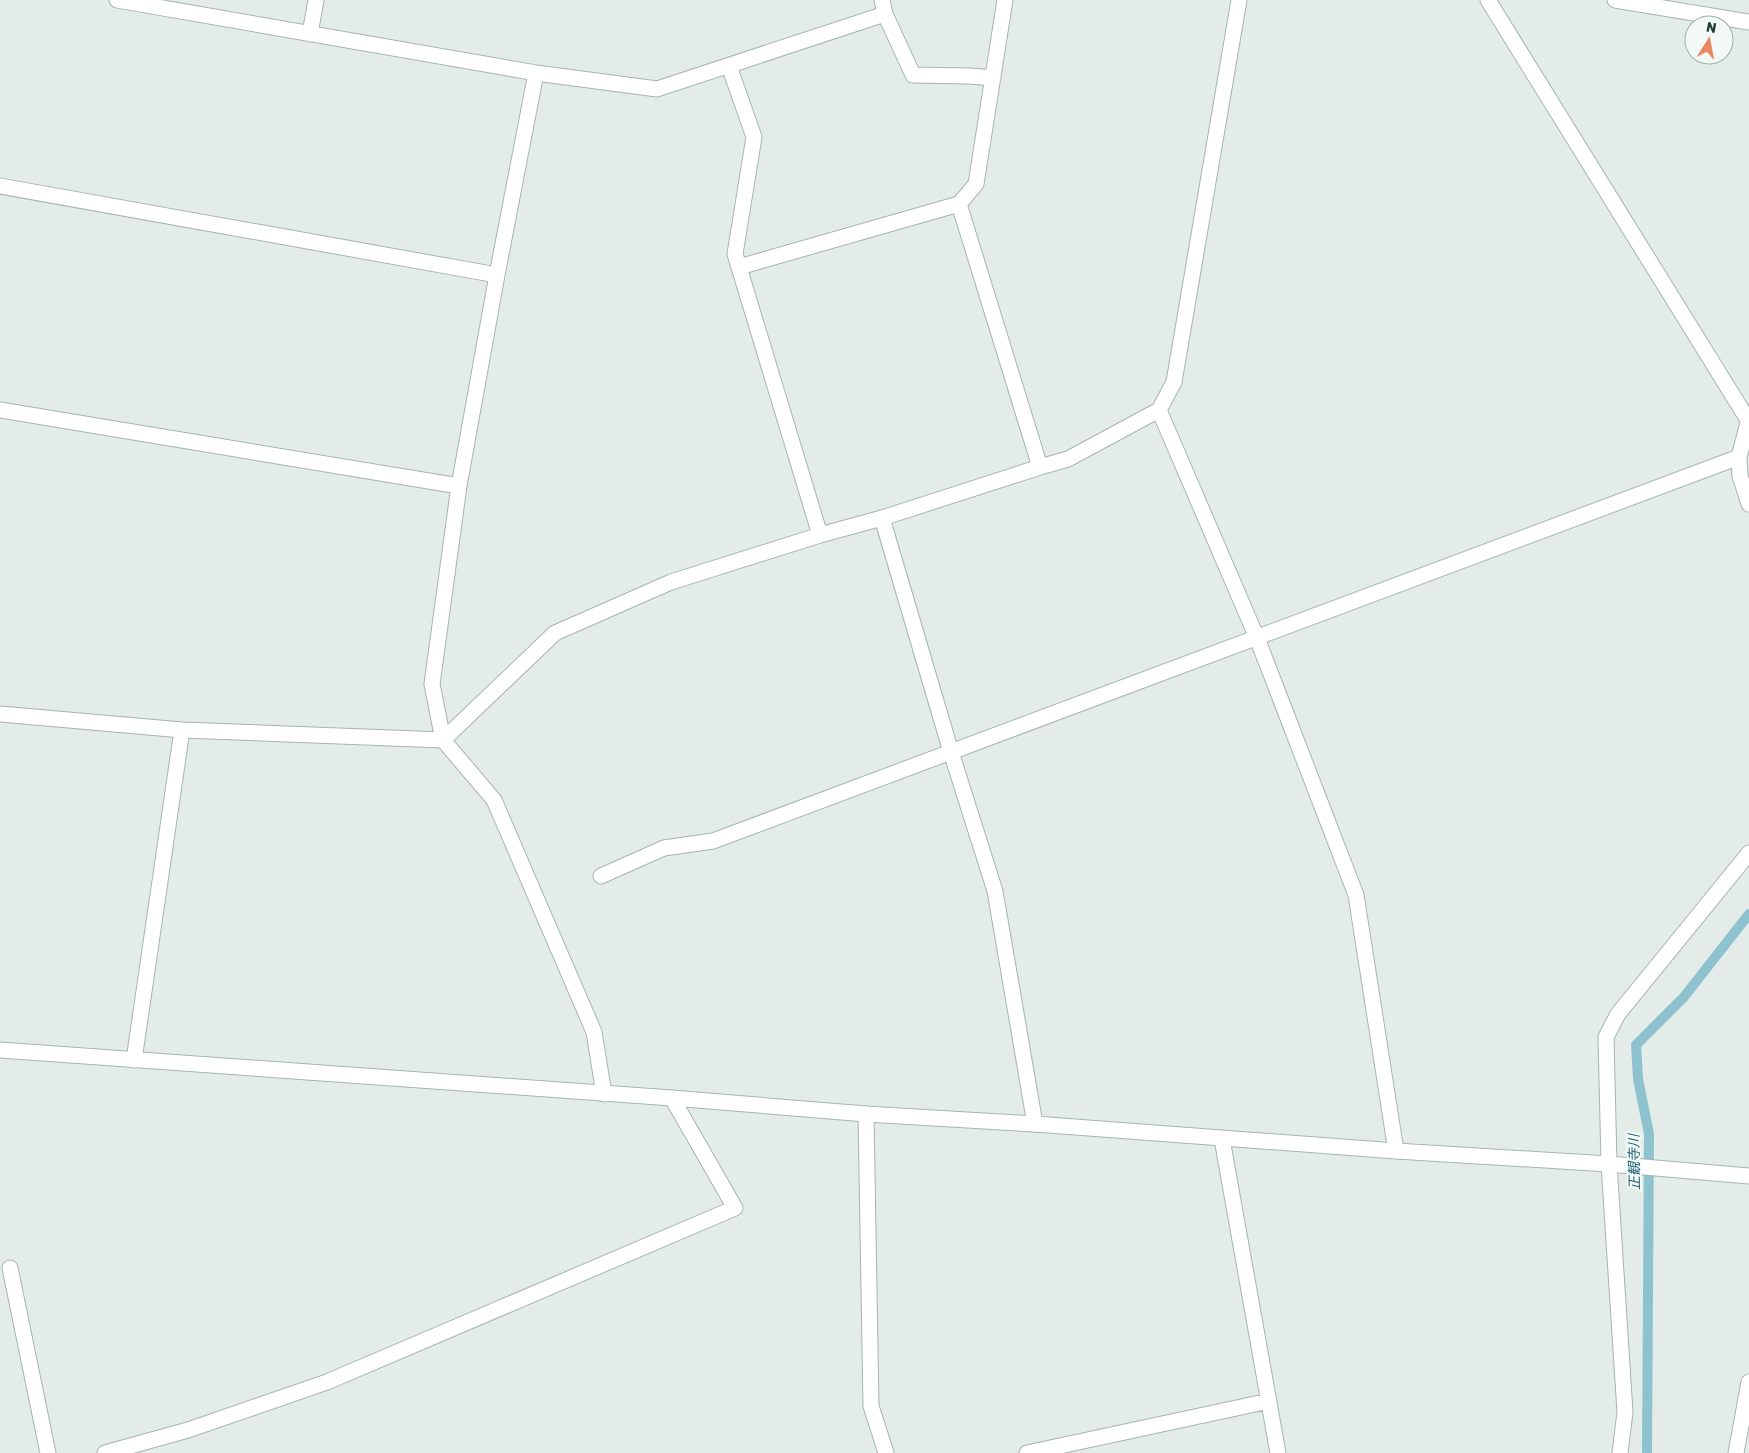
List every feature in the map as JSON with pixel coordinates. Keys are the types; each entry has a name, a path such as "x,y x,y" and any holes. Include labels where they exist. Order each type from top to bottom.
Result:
{"street":[{"path":"117,0 536,73 657,89 729,66 884,7 913,75 992,78"},
{"path":"310,34 316,0"},
{"path":"739,267 959,204 976,184 1005,0"},
{"path":"0,714 182,730 443,740 555,633 671,582 1068,459 1159,410 1174,382 1238,0"},
{"path":"1488,0 1749,419 1739,457 1740,476 1749,504"},
{"path":"1615,0 1749,22"},
{"path":"729,66 754,137 735,254 820,535"},
{"path":"536,73 459,486 432,684 443,740 494,800 594,1032 604,1094"},
{"path":"0,186 497,275"},
{"path":"959,204 1040,467"},
{"path":"0,410 459,486"},
{"path":"1159,410 1257,638 1356,895 1396,1151"},
{"path":"600,876 664,848 713,841 1739,457"},
{"path":"882,518 951,752 995,891 1035,1124"},
{"path":"134,1060 182,730"},
{"path":"1620,1453 1624,1412 1609,1164 1606,1037 1618,1014 1749,853"},
{"path":"0,1050 672,1098 866,1114 1609,1164 1749,1176"},
{"path":"105,1453 188,1430 327,1382 736,1208 672,1098"},
{"path":"866,1114 871,1406 886,1453"},
{"path":"1222,1139 1278,1453"},
{"path":"10,1268 48,1453"},
{"path":"1736,1453 1749,1382"},
{"path":"1028,1453 1269,1401"}],"waterway":[{"name":"正観寺川","path":"1647,1453 1649,1134 1638,1079 1636,1045 1684,997 1749,914"}]}
